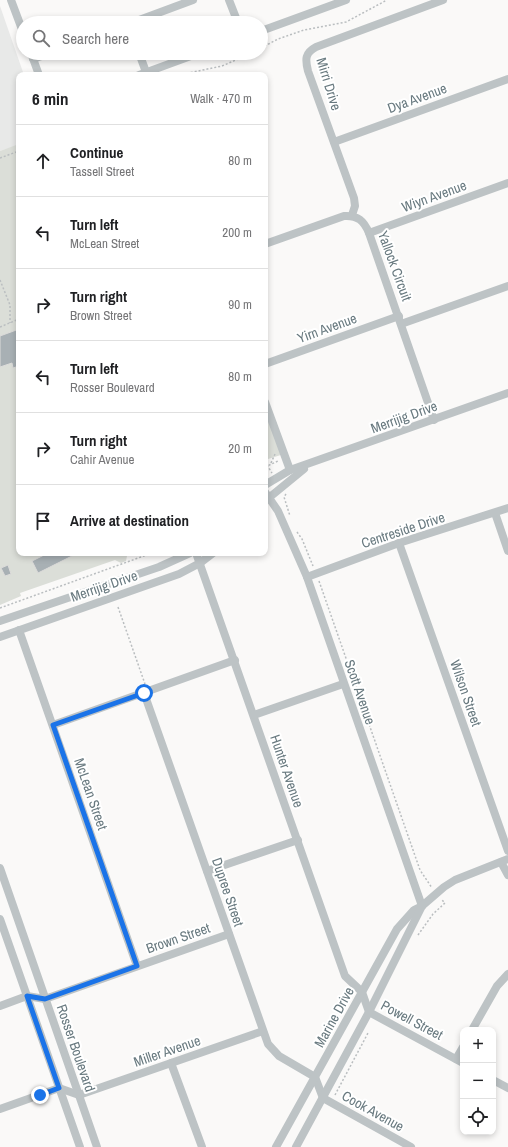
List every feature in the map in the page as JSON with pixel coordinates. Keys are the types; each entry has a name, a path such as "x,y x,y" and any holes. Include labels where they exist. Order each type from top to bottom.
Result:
{"street":[{"path":"11,0 17,16"},
{"path":"150,16 193,0"},
{"path":"229,0 235,16"},
{"path":"268,28 346,0"},
{"name":"Mirri Drive","path":"352,215 355,206 354,198 305,60 308,51 316,46 443,0"},
{"path":"33,60 38,72"},
{"path":"140,60 142,72"},
{"path":"147,72 180,60"},
{"name":"Dya Avenue","path":"334,142 508,79"},
{"name":"Wiyn Avenue","path":"369,233 508,182"},
{"path":"268,243 344,216 352,215"},
{"name":"Yallock Circuit","path":"352,215 361,220 369,233 434,420"},
{"name":"Yirn Avenue","path":"268,363 508,286"},
{"name":"Merrijig Drive","path":"268,483 290,470 309,465 508,393"},
{"path":"268,410 290,470"},
{"name":"Merrijig Drive","path":"268,496 309,465"},
{"name":"Scott Avenue","path":"268,499 278,511 307,577 343,684 422,906"},
{"name":"Centreside Drive","path":"307,577 399,543 508,508"},
{"path":"495,513 508,551"},
{"name":"Wilson Street","path":"399,543 508,851"},
{"name":"Merrijig Drive","path":"0,621 159,567 183,556"},
{"name":"Hunter Avenue","path":"197,556 345,976 362,992"},
{"name":"Merrijig Drive","path":"0,637 179,574 200,563 209,556"},
{"name":"McLean Street","path":"19,630 137,966"},
{"path":"53,725 235,660"},
{"path":"254,715 343,684"},
{"name":"Dupree Street","path":"146,692 268,1044 279,1056 315,1077"},
{"path":"207,871 298,840"},
{"path":"504,861 508,875"},
{"name":"Marine Drive","path":"276,1147 397,930 406,918 422,906 436,892 455,880 504,861"},
{"name":"Rosser Boulevard","path":"0,868 97,1147"},
{"name":"Marine Drive","path":"296,1147 372,1014 422,906"},
{"name":"Rosser Boulevard","path":"0,919 80,1147"},
{"name":"Brown Street","path":"45,999 229,934"},
{"path":"474,1027 497,986 508,974"},
{"path":"362,992 372,1014"},
{"path":"0,1006 27,996 45,999"},
{"name":"Powell Street","path":"372,1014 459,1061"},
{"name":"Miller Avenue","path":"79,1095 263,1031"},
{"path":"171,1063 202,1147"},
{"path":"315,1077 323,1098"},
{"path":"496,1082 508,1088"},
{"path":"0,1109 59,1088 79,1095"},
{"name":"Cook Avenue","path":"323,1098 411,1147"}],"path":[{"path":"268,45 304,30 346,22 387,0"},
{"path":"193,72 222,66 236,60"},
{"path":"0,158 16,152"},
{"path":"0,280 10,305 10,323"},
{"path":"0,327 16,320"},
{"path":"268,465 285,458"},
{"path":"287,495 284,497 290,517"},
{"path":"295,530 302,539 316,573 423,878 445,903 434,914 414,941"},
{"path":"0,608 144,556"},
{"path":"118,607 146,692"},
{"path":"331,1102 372,1014"}],"shaded area":[{"path":"0,6 16,52 16,60 19,60 23,72 16,72 16,146 0,151"},
{"path":"16,145 16,556 127,556 126,561 121,563 115,560 20,593 21,596 0,605 0,151"},
{"path":"268,412 284,454 268,459"}],"building":[{"path":"16,330 16,367 13,368 12,363 0,367 0,336"},
{"path":"42,556 72,556 38,573 32,561"},
{"path":"8,565 11,574 5,576 1,568"}],"route":[{"path":"40,1095 59,1088 27,996 45,999 137,966 53,725 144,693"}]}
